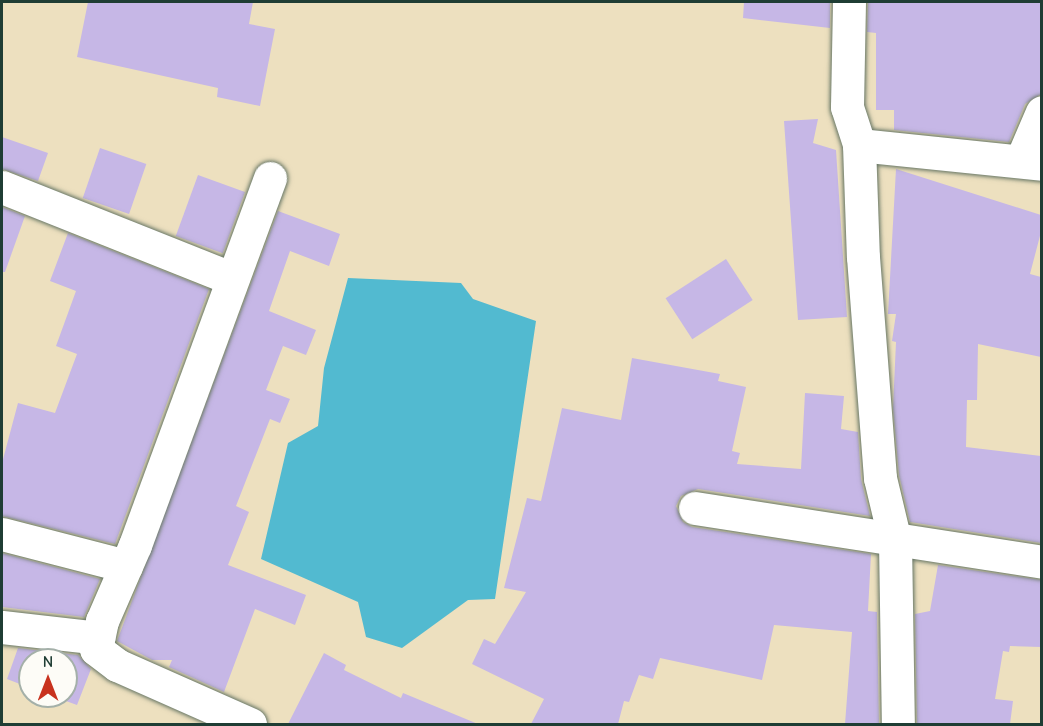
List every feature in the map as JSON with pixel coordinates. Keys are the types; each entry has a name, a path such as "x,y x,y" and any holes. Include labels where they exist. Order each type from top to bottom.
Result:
{"street":[{"path":"849,2 847,107 859,145 863,257 880,478 895,541 898,724"},
{"path":"859,145 1031,163 1041,112"},
{"path":"244,723 117,665 96,649 98,638 270,178"},
{"path":"2,187 231,278"},
{"path":"695,508 1041,562"},
{"path":"2,534 126,566"},
{"path":"2,627 98,638"}],"water":[{"path":"348,278 461,283 473,299 536,321 495,599 468,600 402,648 366,637 358,602 261,559 288,443 318,426 324,368"}],"building":[{"path":"88,2 253,2 249,24 275,29 260,106 217,97 218,88 77,57"},
{"path":"744,2 830,2 830,28 743,18"},
{"path":"868,2 1041,2 1041,94 1025,104 1009,142 894,130 894,110 876,110 876,33 867,32"},
{"path":"818,119 813,143 836,150 847,317 798,320 784,121"},
{"path":"2,137 48,153 38,181 2,169"},
{"path":"100,148 146,164 129,214 83,198"},
{"path":"896,169 1041,215 1041,232 1030,274 1041,277 1041,357 978,344 977,400 967,400 966,447 1041,456 1041,543 910,522 899,475 893,408 896,342 892,341 896,314 888,314"},
{"path":"198,175 245,192 223,253 176,236"},
{"path":"2,207 25,216 5,272 2,272"},
{"path":"278,211 340,234 329,266 290,251 269,311 316,330 306,355 283,346 266,390 290,399 280,423 270,419 236,506 249,512 228,565 306,595 295,625 255,609 224,692 169,667 172,660 152,660 117,641"},
{"path":"68,233 209,289 115,544 2,516 2,463 18,403 55,413 77,354 56,346 76,291 50,281"},
{"path":"726,259 753,300 692,339 666,298"},
{"path":"632,358 720,374 718,381 746,387 732,451 740,453 737,464 801,469 805,393 844,396 841,429 858,432 861,479 870,516 698,489 681,496 676,506 683,522 692,527 871,554 868,611 877,612 879,724 845,724 852,632 774,625 762,680 660,658 653,679 639,675 629,702 624,701 618,724 531,724 544,699 472,664 484,639 495,644 526,592 504,588 527,498 541,501 562,408 621,420"},
{"path":"2,553 100,579 84,617 2,607"},
{"path":"938,565 1041,580 1041,647 1010,646 1009,652 1003,651 995,699 1013,701 1010,724 917,724 915,614 930,611"},
{"path":"18,648 18,683 7,679"},
{"path":"324,653 346,665 344,670 401,698 403,693 478,724 288,724"},
{"path":"78,655 91,669 78,702"}]}
